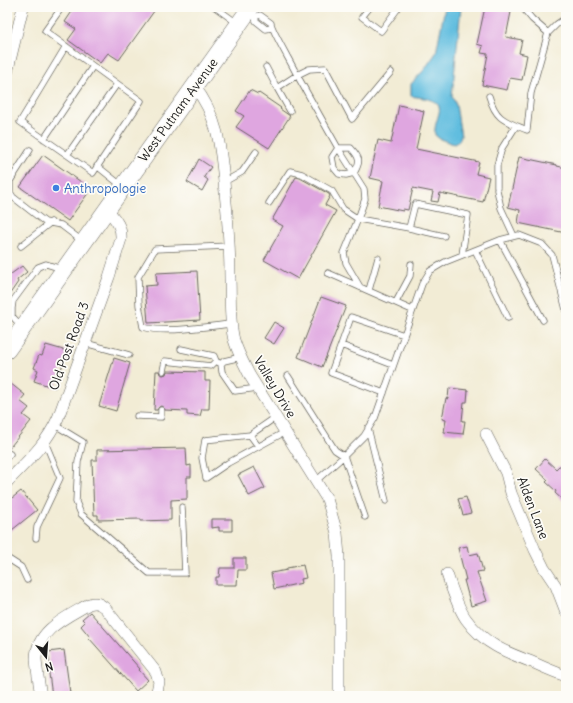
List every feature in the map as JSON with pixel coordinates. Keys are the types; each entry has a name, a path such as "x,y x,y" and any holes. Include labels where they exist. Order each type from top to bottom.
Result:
{"main road":[{"name":"West Putnam Avenue","path":"7,350 194,86 249,15"}],"street":[{"path":"7,73 23,7"},
{"name":"Valley Drive","path":"194,86 204,98 215,126 220,150 229,246 234,339 241,357 258,388 328,499 337,533 339,556 339,696"},
{"name":"Old Post Road 3","path":"7,482 45,442 55,425 109,277 121,239 120,225 107,209"},
{"name":"Alden Lane","path":"486,434 506,473 511,493 535,550 544,568 556,586 566,612"},
{"path":"447,574 465,618 488,642 508,654 566,676"},
{"path":"41,696 36,658 39,646 46,634 51,627 58,622 88,604 99,603 156,672 159,682 156,696"}],"lane":[{"path":"62,7 45,31 66,46 117,84 141,101 93,173 20,122 66,46"},
{"path":"216,7 249,15 266,29 271,28 338,148 364,189 365,199 344,253 346,263 360,287"},
{"path":"370,7 362,17 380,31 399,7"},
{"path":"522,7 532,19 548,33"},
{"path":"488,96 496,114 504,120 527,130 531,93 548,33 566,18"},
{"path":"44,139 93,66"},
{"path":"266,66 276,88 290,111"},
{"path":"276,88 309,69 325,68 352,119 391,72"},
{"path":"67,155 117,84"},
{"path":"516,126 502,148 497,165 497,188 501,208 516,235"},
{"path":"338,148 351,148 359,157 359,165 354,173 346,175 339,174 334,168 332,158 338,148"},
{"path":"30,150 10,181 10,192 13,197 45,222 61,225 83,242"},
{"path":"224,182 242,172 256,152"},
{"path":"97,166 123,187"},
{"path":"269,204 290,171 302,174 332,191 343,209 358,219 444,236"},
{"path":"409,228 415,204 468,215 462,255"},
{"path":"21,246 51,222"},
{"path":"317,480 364,436 375,418 412,310 422,284 430,271 445,262 516,235 542,244 552,255 566,310"},
{"path":"500,240 543,320"},
{"path":"229,246 154,248 138,277 138,298 143,327 152,329 181,329 232,324"},
{"path":"475,250 508,318"},
{"path":"369,290 378,258"},
{"path":"23,328 12,316 13,301 38,267 46,264 64,270"},
{"path":"396,302 410,276 411,264"},
{"path":"328,272 412,310"},
{"path":"384,393 331,373 351,317 404,335"},
{"path":"85,342 129,355"},
{"path":"341,345 393,365"},
{"path":"181,349 214,356 222,372 235,391 258,388"},
{"path":"163,371 165,361 212,366 218,362 241,357"},
{"path":"288,376 335,450 344,456 365,517"},
{"path":"137,416 161,417 161,410"},
{"path":"276,417 250,435 205,440 202,458 206,478 228,463 285,432"},
{"path":"55,425 83,442 78,462 76,502 81,514 149,574 185,573 182,507"},
{"path":"368,428 386,501"},
{"path":"250,435 258,446"},
{"path":"36,538 37,527 60,478 45,442"},
{"path":"7,558 21,567 27,580"}],"water":[{"path":"445,7 461,7 452,96 456,105 461,136 459,141 454,144 440,139 435,135 435,127 439,113 438,104 425,98 411,96 411,84 424,70 436,53"}],"building":[{"path":"75,7 157,7 119,60 108,53 100,63 68,40 76,29 65,22"},
{"path":"485,7 511,12 506,37 522,40 519,53 527,55 522,80 510,78 507,90 482,85 488,54 481,53 483,46 477,44"},
{"path":"250,90 258,94 259,93 290,116 269,148 236,127 244,116 236,111"},
{"path":"399,105 424,111 416,149 479,162 476,174 489,177 483,202 440,193 438,202 431,201 433,192 413,188 408,210 403,209 403,211 378,206 383,181 370,178 378,140 391,143"},
{"path":"43,155 91,189 68,221 20,187"},
{"path":"519,157 566,168 564,193 566,193 566,233 518,223 520,210 508,207"},
{"path":"199,159 211,167 204,177 208,180 202,191 187,182"},
{"path":"296,177 329,194 330,196 325,205 336,211 298,279 264,260 283,226 272,220"},
{"path":"22,266 27,272 17,280 18,282 7,298 7,277"},
{"path":"197,271 200,320 148,323 145,286 157,285 156,273"},
{"path":"321,297 346,306 322,367 298,357"},
{"path":"274,322 284,328 274,344 264,338"},
{"path":"46,345 67,351 55,388 34,381 38,370 34,368 39,355 42,356"},
{"path":"114,358 130,363 116,411 99,406"},
{"path":"156,371 159,371 160,374 163,375 166,374 167,371 205,372 205,381 210,381 209,409 202,409 200,416 187,415 187,411 165,410 161,406 157,410 154,410"},
{"path":"10,383 25,395 20,401 29,408 23,415 31,421 7,451 7,387"},
{"path":"449,388 468,390 467,402 464,402 462,421 465,421 463,434 444,432 446,420 442,419 446,398 448,399"},
{"path":"186,448 187,466 191,465 191,477 187,477 187,499 171,500 171,520 98,520 98,515 94,515 92,460 97,460 97,450"},
{"path":"545,459 556,469 561,466 566,471 566,503 546,482 548,480 536,469"},
{"path":"254,467 265,488 249,496 238,475"},
{"path":"21,491 37,510 7,534 7,502"},
{"path":"466,497 471,513 463,515 458,499"},
{"path":"211,519 232,519 232,531 219,531 219,527 211,528"},
{"path":"467,546 469,555 478,553 483,571 477,572 487,601 471,606 458,548"},
{"path":"234,558 246,558 246,570 238,570 237,585 216,585 216,577 219,577 220,568 234,568"},
{"path":"303,565 306,578 301,579 302,583 274,589 271,573"},
{"path":"90,612 148,680 136,691 89,638 90,637 81,626 85,622 82,619"},
{"path":"64,650 70,693 69,696 52,696 48,666 50,666 48,652"}],"place":[{"name":"Anthropologie","path":"56,188"}]}
